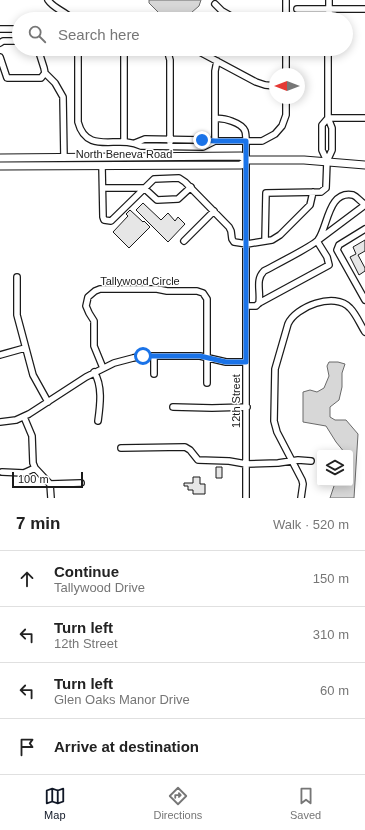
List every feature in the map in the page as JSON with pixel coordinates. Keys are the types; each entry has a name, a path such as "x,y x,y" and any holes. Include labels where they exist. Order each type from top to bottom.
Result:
{"main road":[{"name":"North Beneva Road","path":"0,158 242,156 246,160 304,160 365,165"},
{"name":"North Beneva Road","path":"0,166 241,165 246,160"}],"street":[{"path":"48,0 53,6 65,12"},
{"path":"286,0 286,12"},
{"path":"329,0 329,12"},
{"path":"215,4 224,12"},
{"path":"297,9 365,9"},
{"path":"0,29 12,29"},
{"path":"0,43 3,41 12,41"},
{"path":"0,57 7,78 41,78 44,73 44,68 40,56"},
{"path":"78,56 79,128 85,136 93,141 135,143 141,146 203,147 215,141"},
{"path":"124,56 124,142"},
{"path":"169,56 170,146"},
{"path":"208,56 259,84 269,85"},
{"path":"286,56 286,68"},
{"path":"265,241 266,193 321,192 326,188 327,161 332,150 332,128 328,118 328,56"},
{"path":"215,141 215,71 217,61"},
{"path":"44,73 55,83 63,97 64,158"},
{"path":"135,143 145,140 258,141 267,139 279,131 285,119 286,104"},
{"path":"215,119 223,118 241,127 245,132 246,141"},
{"path":"328,118 365,118"},
{"path":"327,161 322,150 322,126 328,118"},
{"name":"12th Street","path":"246,141 246,498"},
{"path":"102,166 104,220 108,222 110,221 154,179 179,178 230,227 234,242 247,244 272,240 280,235 312,203 313,192"},
{"path":"103,188 144,188 157,200 178,199 190,187"},
{"path":"259,302 260,274 318,241 365,204 354,196 350,195 338,198 335,201 318,241"},
{"path":"184,241 214,211"},
{"path":"365,229 339,245 337,250 362,289 365,300"},
{"path":"247,306 256,306 259,302 329,264 327,257 318,241"},
{"path":"17,277 17,315 25,348 33,375 48,402"},
{"name":"Tallywood Circle","path":"103,368 94,346 94,321 86,306 88,297 91,293 100,289 197,291 203,293 208,299 207,383"},
{"path":"301,498 303,484 302,480 277,432 274,421 276,369 290,320 296,313 318,302 339,302 350,308 365,332"},
{"path":"0,355 25,348"},
{"path":"0,422 11,421 24,417 94,372 114,363 132,358 154,356 208,357 226,362 246,362"},
{"path":"154,356 154,374"},
{"path":"94,372 99,382 100,408 98,422"},
{"path":"173,407 247,407"},
{"path":"24,417 32,436 33,463 35,468 50,484 51,498"},
{"path":"121,448 185,447 190,450 198,460 229,461 246,464 311,461"},
{"path":"2,472 24,473 35,468"},
{"path":"50,484 81,483"}],"shaded area":[{"path":"149,0 201,0 199,6 192,12 158,12 149,3"},
{"path":"329,362 345,364 342,373 342,387 339,400 330,407 330,417 335,420 346,420 358,434 354,498 330,498 334,486 353,486 353,450 343,450 326,426 303,422 303,392 310,390 317,392 324,388 329,376 327,366"}],"building":[{"path":"143,203 161,220 168,213 175,221 178,217 185,224 168,242 136,210"},
{"path":"130,210 150,227 129,248 113,232 128,216 126,214"},
{"path":"365,240 365,251 358,255 365,268 365,271 359,275 350,257 356,254 353,247"},
{"path":"216,467 222,467 222,478 216,478"},
{"path":"193,477 200,477 200,484 205,484 205,494 193,494 193,490 188,490 188,486 184,486 184,483 193,483"}],"route":[{"path":"143,356 200,356 226,362 246,362 246,141 202,140"}]}
